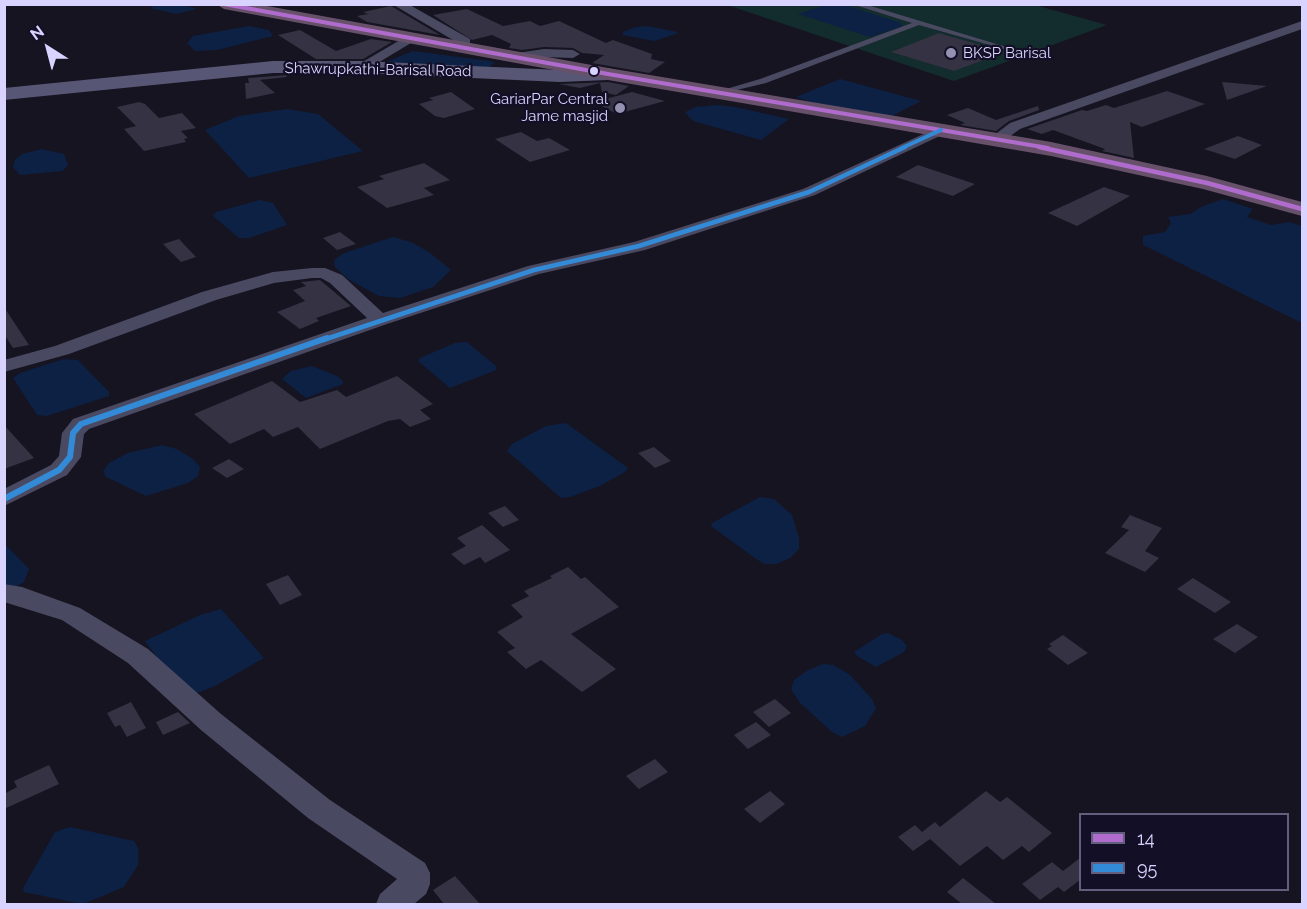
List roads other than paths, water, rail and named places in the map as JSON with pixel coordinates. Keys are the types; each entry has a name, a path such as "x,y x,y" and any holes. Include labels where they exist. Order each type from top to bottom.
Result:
{"highway":[{"path":"224,4 608,74 997,139 1207,183 1302,209"}],"main road":[{"name":"Shawrupkathi-Barisal Road","path":"4,94 262,68 361,67 560,76 608,74"}],"street":[{"path":"398,4 465,42 464,47"},
{"path":"997,139 1015,126 1032,119 1302,25"},
{"path":"361,67 412,37"},
{"path":"517,57 573,54"},
{"path":"4,499 59,470 70,457 73,433 81,424 380,320 534,270 639,246 799,195 853,173 941,130"},
{"path":"4,366 62,350 208,296 273,278 312,273 325,273 336,279 380,320"},
{"path":"4,593 13,593 71,614 138,656 212,722 320,809 414,873 414,884 392,904"}],"lane":[{"path":"855,4 1020,52"},
{"path":"720,92 763,81 917,23"}],"water":[{"path":"181,4 197,9 176,14 150,8 156,5"},
{"path":"826,5 845,5 901,23 903,26 870,37 798,14"},
{"path":"249,26 269,30 273,36 217,50 195,51 187,43 193,36"},
{"path":"647,26 679,33 654,41 623,35 623,32 636,27"},
{"path":"413,51 495,63 484,70 386,62"},
{"path":"840,79 921,101 886,119 819,105 796,97"},
{"path":"717,105 789,119 761,140 693,121 685,112 696,107"},
{"path":"287,109 318,114 363,151 249,178 205,130 239,116"},
{"path":"42,149 64,154 68,165 62,171 20,175 13,167 15,160 22,154"},
{"path":"1223,199 1253,209 1247,217 1271,225 1289,222 1302,226 1302,323 1143,245 1143,236 1165,232 1171,223 1168,217 1190,214 1201,207"},
{"path":"260,200 273,203 287,225 249,238 239,238 213,216 216,212"},
{"path":"393,237 411,242 429,252 451,270 433,287 400,298 379,296 348,279 335,267 334,260 344,253"},
{"path":"467,342 496,366 496,370 450,388 418,361 420,358 455,343"},
{"path":"64,359 78,360 109,392 109,396 47,416 37,415 13,378 20,373"},
{"path":"312,366 337,376 343,384 306,398 282,379 291,371"},
{"path":"566,423 628,468 625,472 600,486 561,498 507,451 512,444 546,426"},
{"path":"162,445 177,449 193,459 200,467 198,476 188,483 146,496 106,477 103,471 109,463 128,453"},
{"path":"760,497 774,499 792,515 799,538 799,549 790,558 777,564 765,564 756,559 711,526 712,523"},
{"path":"4,543 29,569 24,582 12,589 5,589"},
{"path":"221,609 264,658 215,686 197,693 181,690 145,641 200,615"},
{"path":"888,633 902,640 907,646 904,652 876,667 854,652 882,634"},
{"path":"823,664 833,665 849,674 872,699 876,708 865,726 842,737 832,732 800,703 791,689 794,680 808,670"},
{"path":"70,827 134,841 138,848 138,865 124,887 83,904 24,892 23,888 55,832"}],"place":[{"name":"BKSP Barisal","path":"951,53"},
{"name":"GariarPar Central Jame masjid","path":"620,108"}]}
